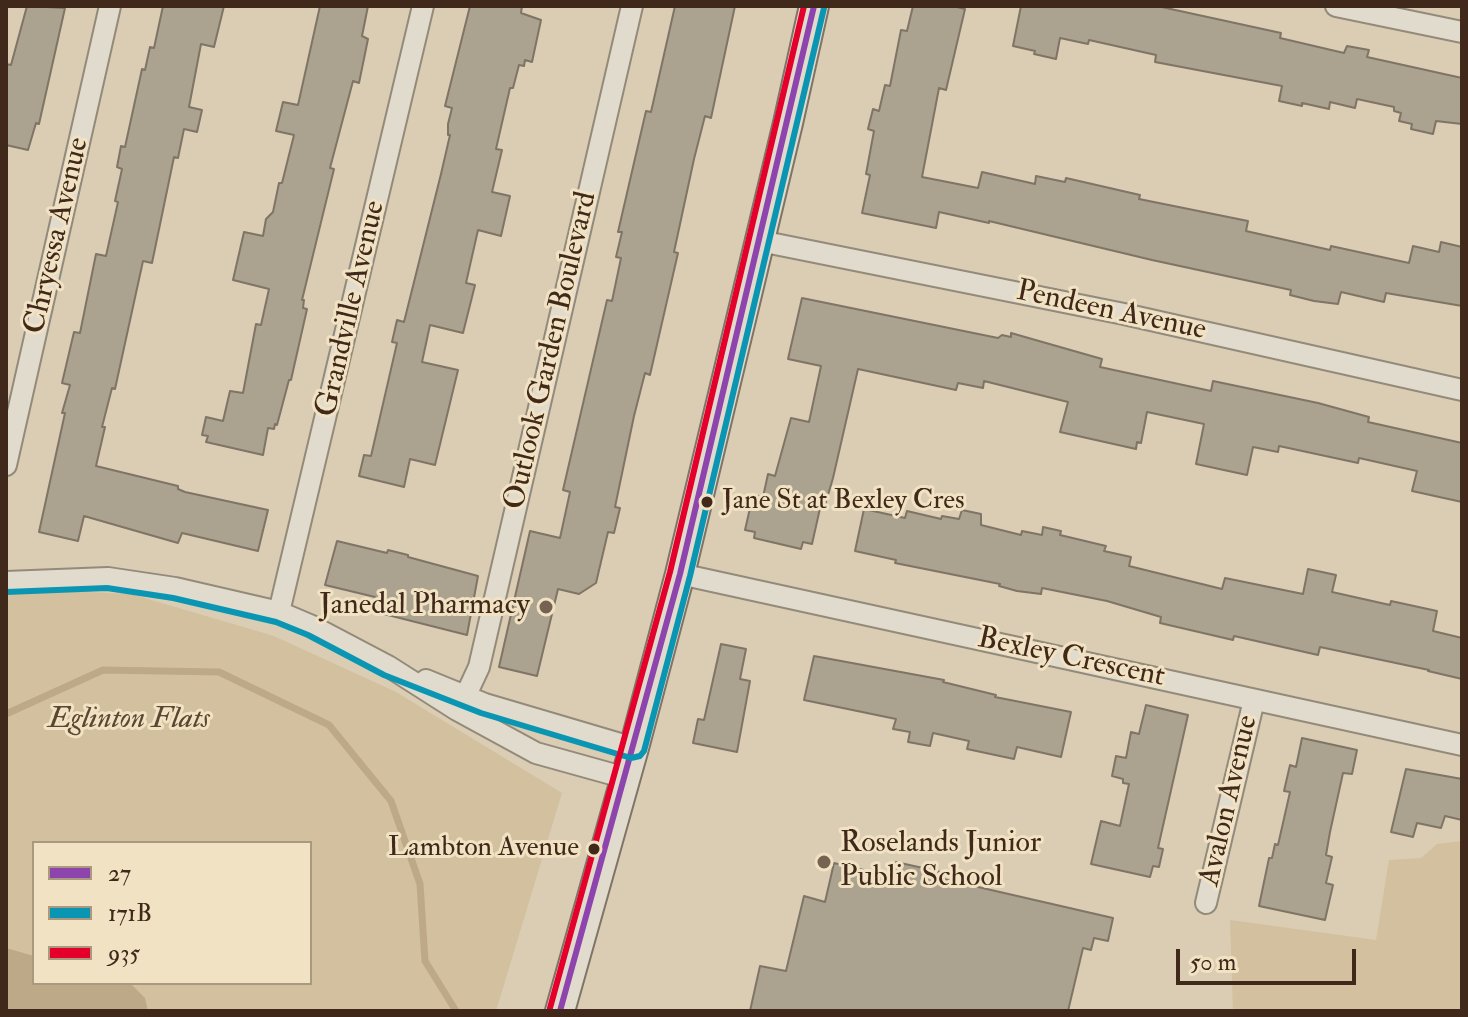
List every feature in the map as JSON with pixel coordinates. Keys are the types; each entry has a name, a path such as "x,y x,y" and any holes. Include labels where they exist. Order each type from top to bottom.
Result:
{"main road":[{"path":"560,1011 680,574 814,6"}],"street":[{"name":"Chryessa Avenue","path":"6,465 110,6"},
{"name":"Grandville Avenue","path":"279,612 423,6"},
{"name":"Outlook Garden Boulevard","path":"466,695 479,667 632,6"},
{"path":"1336,6 1462,32"},
{"name":"Pendeen Avenue","path":"760,241 1124,314 1462,390"},
{"name":"Bexley Crescent","path":"680,574 1462,745"},
{"path":"6,582 108,578 175,588 279,612 388,666 457,710 536,753 626,778"},
{"path":"388,666 485,704 634,748"},
{"name":"Avalon Avenue","path":"1206,903 1254,700"}],"green space":[{"name":"Eglinton Flats","path":"25,589 131,594 274,636 396,692 562,793 496,1011 6,1011 6,594"},
{"path":"1462,841 1462,1011 1233,1011 1230,920 1376,940 1389,860 1421,858 1437,844"}],"shaded area":[{"path":"6,948 32,955 32,985 132,985 145,998 148,1011 6,1011"}],"building":[{"path":"27,6 65,8 39,124 36,123 28,150 6,145 6,64 11,65"},
{"path":"163,6 224,6 214,47 201,44 189,107 202,110 197,132 184,129 178,158 174,157 152,263 143,261 115,389 112,388 102,427 105,427 96,466 178,486 185,492 268,510 258,551 182,533 178,543 84,516 78,541 39,532 70,385 62,383 74,332 80,333 96,254 106,256 118,202 115,201 122,169 117,167 121,146 125,147 142,69 145,70 150,47 154,48"},
{"path":"320,6 368,6 362,36 368,39 359,83 353,81 330,168 334,169 302,300 303,308 307,309 291,380 277,425 274,429 268,428 263,455 206,442 208,436 202,435 206,417 223,421 230,391 243,393 256,324 261,325 269,289 233,280 244,232 263,236 266,219 273,212 294,135 276,131 283,102 298,105"},
{"path":"470,6 522,6 521,13 541,20 532,62 525,60 524,66 519,65 513,88 510,88 496,149 502,150 492,192 510,196 501,236 478,230 466,283 475,285 463,333 430,325 422,362 458,370 435,465 410,459 404,487 359,476 364,455 371,456 397,343 392,342 397,320 404,322 441,174 450,135 448,124 452,108 445,106"},
{"path":"675,6 735,6 711,118 705,116 694,159 674,252 678,253 650,375 645,373 634,416 615,507 620,508 614,533 608,532 596,583 579,594 558,589 537,676 499,667 530,531 560,538 570,492 563,490 607,300 612,301 621,258 616,257 622,232 618,232 646,111 651,112"},
{"path":"913,6 965,9 946,90 939,88 922,177 978,188 982,172 1035,184 1036,176 1065,182 1066,178 1140,195 1139,199 1248,221 1246,231 1330,250 1331,246 1409,263 1413,246 1439,252 1441,242 1462,247 1462,306 1386,293 1384,302 1341,292 1338,304 1314,301 1290,295 1291,290 989,221 939,212 936,228 862,213 870,175 866,174 874,131 868,129 873,109 879,111 885,85 890,86 901,30 907,31"},
{"path":"1021,6 1157,6 1281,33 1280,38 1344,53 1347,46 1369,50 1367,57 1462,78 1462,124 1436,121 1433,134 1411,129 1412,124 1399,121 1401,113 1394,111 1394,107 1357,99 1355,108 1330,102 1329,109 1279,101 1282,86 1155,62 1156,55 1089,40 1088,44 1060,38 1056,59 1034,54 1035,51 1013,46"},
{"path":"802,298 998,338 1002,335 1011,337 1011,333 1102,359 1100,367 1211,391 1213,381 1318,403 1369,417 1368,422 1462,443 1462,502 1412,491 1417,471 1359,458 1358,463 1279,446 1278,452 1253,447 1247,475 1196,464 1204,424 1147,412 1141,443 1137,442 1136,449 1060,432 1068,402 984,381 983,388 958,383 956,390 858,369 833,478 825,505 821,504 812,544 803,542 801,549 754,538 755,532 745,530 753,495 763,497 768,474 775,476 791,418 809,422 821,366 788,359"},
{"path":"864,509 905,518 907,511 941,519 942,516 959,519 962,510 981,514 981,525 1021,535 1022,531 1042,535 1043,527 1061,531 1060,535 1106,546 1104,551 1131,557 1129,566 1222,589 1225,578 1303,594 1308,569 1336,575 1332,592 1390,605 1391,601 1437,611 1433,631 1462,638 1462,679 1320,647 1318,655 1234,636 1233,640 1160,623 1161,617 1107,601 1042,588 1041,594 1017,591 1000,584 895,563 896,560 855,551"},
{"path":"337,541 387,553 388,550 478,576 467,635 372,611 375,597 325,585"},
{"path":"721,644 746,649 740,679 750,681 737,752 693,743 698,719 704,720"},
{"path":"814,656 944,680 995,697 1071,712 1061,757 1017,747 1014,759 967,749 969,741 933,733 930,746 908,742 910,732 893,729 896,719 804,700"},
{"path":"1146,705 1188,715 1158,848 1163,849 1159,867 1153,866 1150,877 1091,864 1101,821 1120,826 1129,784 1112,776 1116,756 1126,758 1131,732 1139,734"},
{"path":"1302,738 1357,750 1352,774 1343,773 1330,832 1326,855 1332,857 1326,883 1333,885 1325,920 1259,906 1269,858 1272,858 1275,844 1278,845 1290,792 1284,791 1290,765 1296,767"},
{"path":"1406,769 1462,779 1462,820 1445,816 1441,828 1417,823 1413,837 1391,832"},
{"path":"896,862 941,872 939,878 1113,918 1108,941 1094,938 1091,950 1083,948 1068,1011 750,1011 760,966 786,971 804,896 825,902 834,863 893,877"}],"waterway":[{"path":"6,714 103,670 219,672 329,725 391,801 420,884 425,961 456,1011"}],"transit line":[{"name":"935","path":"550,1008 670,572 804,6"},
{"name":"27","path":"560,1011 680,574 814,6"},
{"name":"171B","path":"6,592 107,588 173,598 276,622 308,635 384,675 481,713 631,758 640,756 644,751 690,576 824,8"}],"place":[{"name":"Jane St at Bexley Cres","path":"707,502"},
{"name":"Janedal Pharmacy","path":"546,607"},
{"name":"Lambton Avenue","path":"594,849"},
{"name":"Roselands Junior Public School","path":"824,862"}]}
